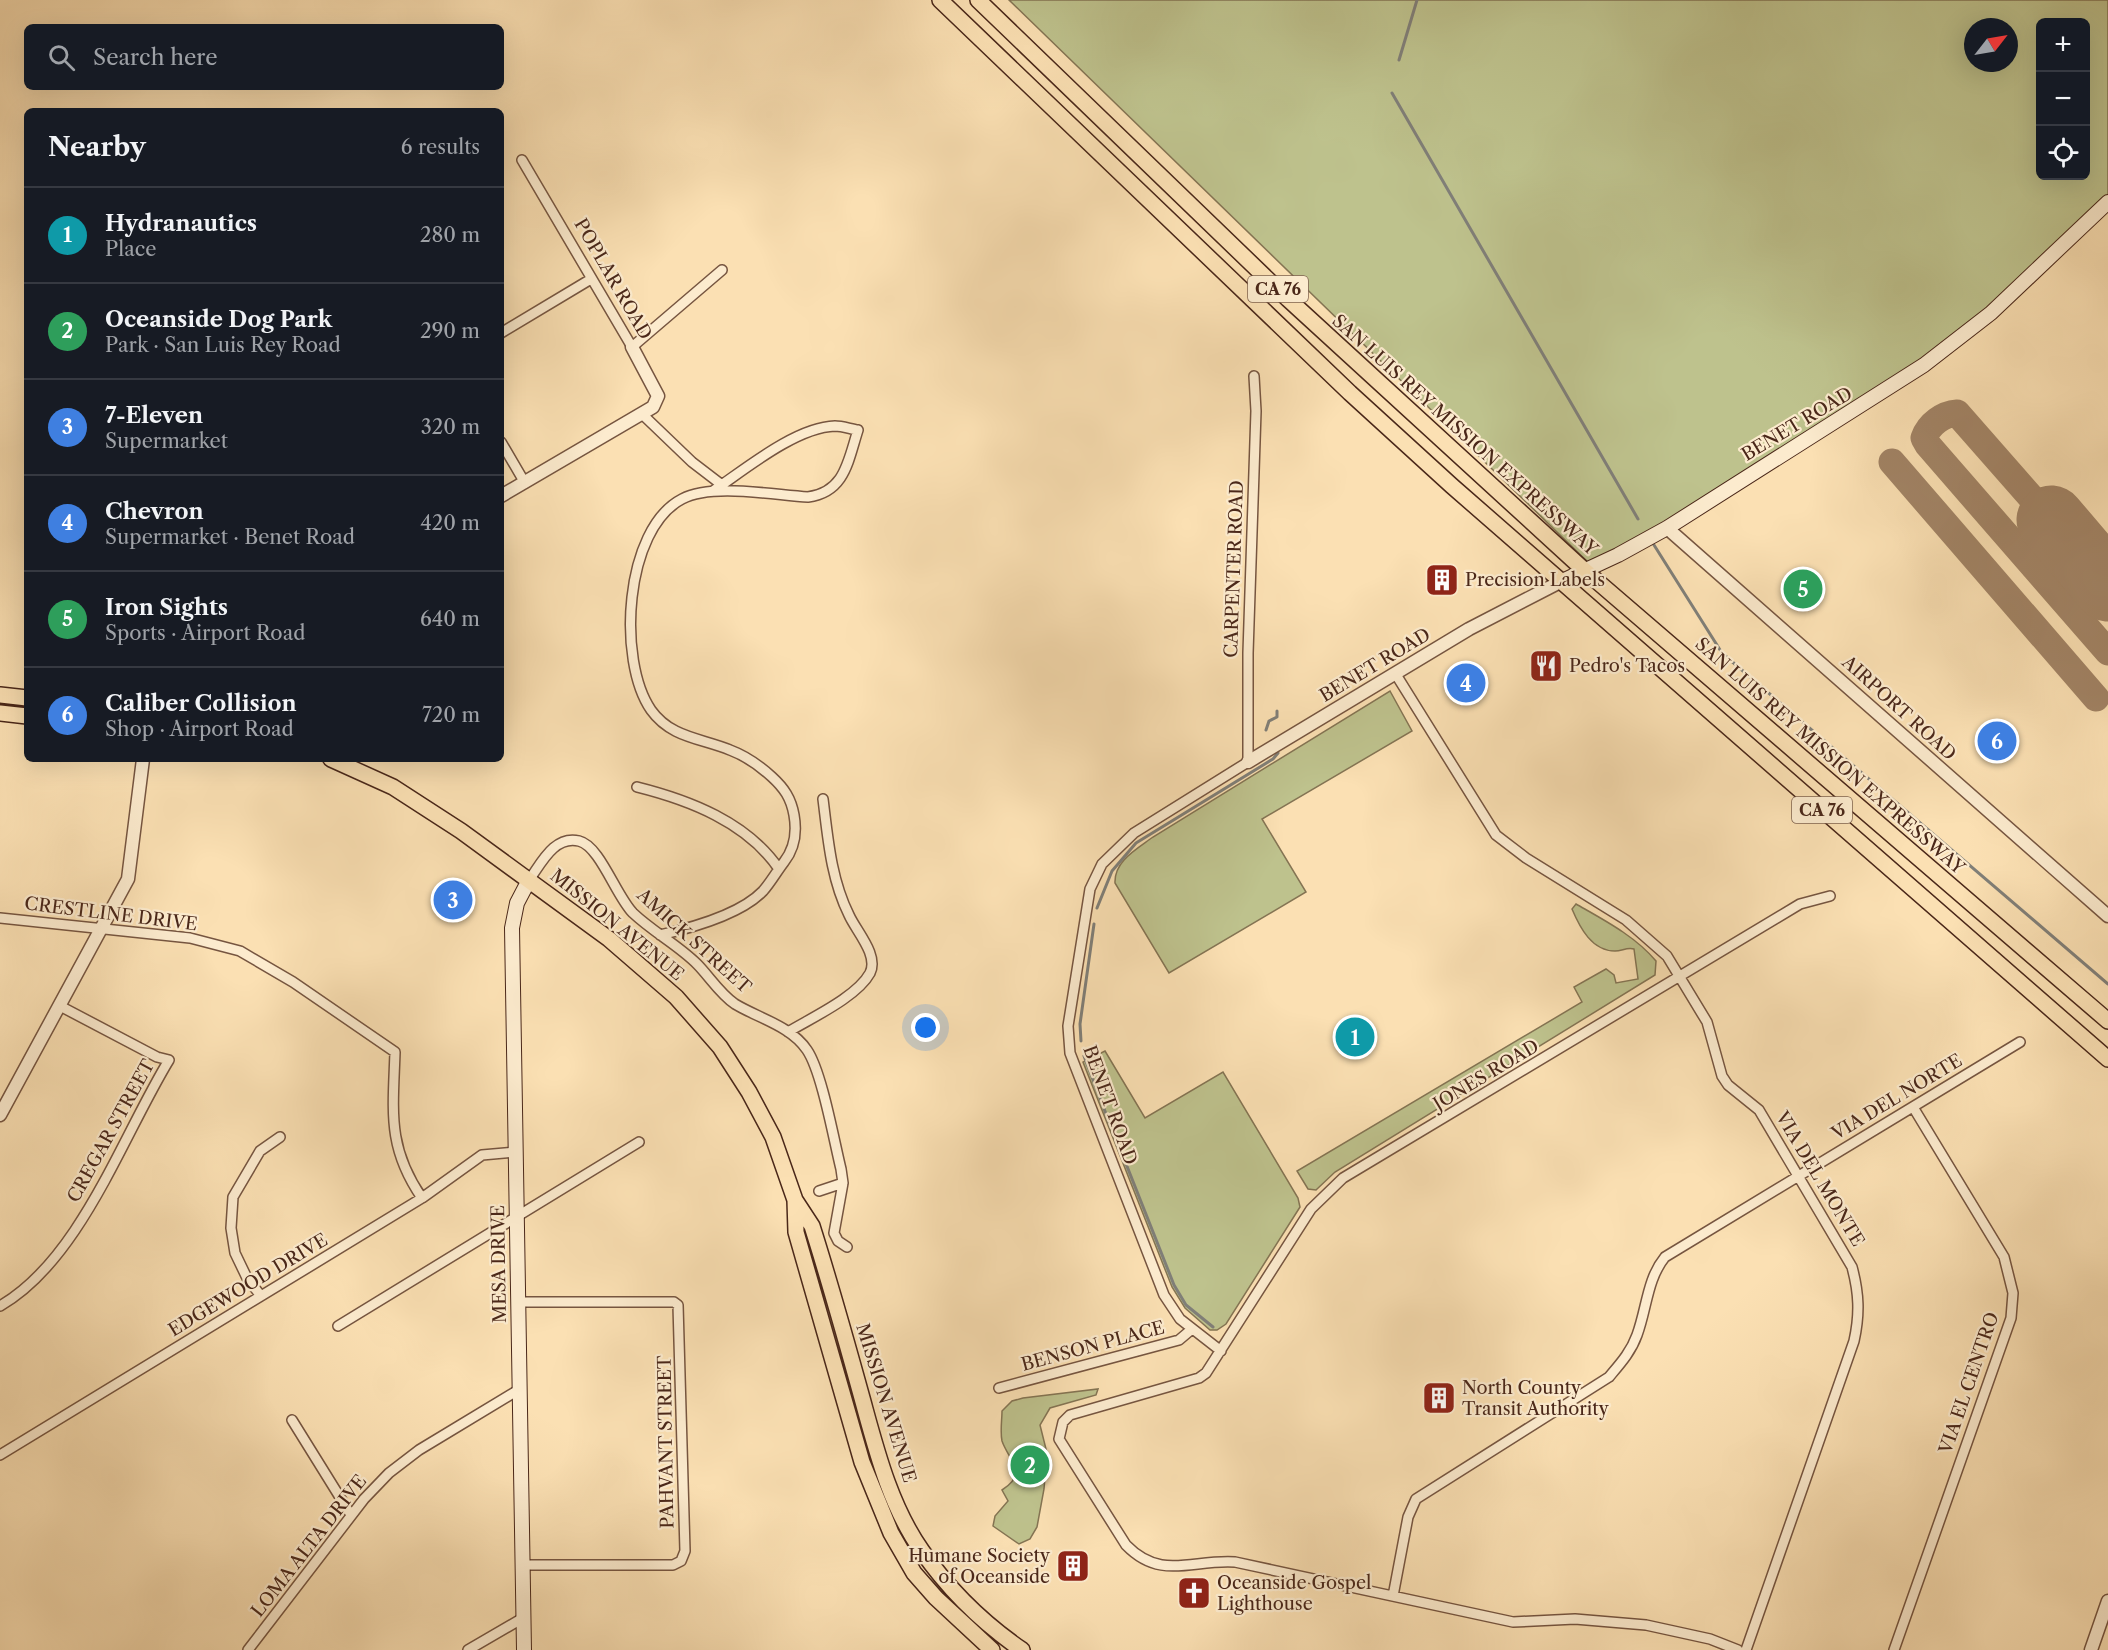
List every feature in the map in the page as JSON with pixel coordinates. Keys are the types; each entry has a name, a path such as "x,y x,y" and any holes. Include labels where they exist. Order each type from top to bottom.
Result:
{"main road":[{"name":"CA 76","path":"940,0 1350,393 1560,582 2108,1059"},
{"name":"SAN LUIS REY MISSION EXPRESSWAY","path":"978,0 1297,308 1584,570 2108,1021"},
{"name":"BENET ROAD","path":"1560,582 1667,528 1745,476 1877,397 1954,343 1991,313 2108,202"},
{"path":"0,695 24,698"},
{"path":"0,713 24,716"},
{"name":"MISSION AVENUE","path":"338,762 380,780 420,803 529,880 644,967 705,1029 734,1069 762,1116 782,1158 795,1200 796,1232 862,1462 891,1533 915,1573 992,1650"},
{"name":"MESA DRIVE","path":"524,1650 512,928 517,903 529,880"},
{"name":"MISSION AVENUE","path":"795,1200 812,1226 881,1465 899,1509 920,1550 945,1580 975,1612 1022,1650"}],"street":[{"name":"POPLAR ROAD","path":"522,160 632,347 658,396 653,407 642,414"},
{"path":"632,347 722,270"},
{"path":"504,331 591,279"},
{"name":"CARPENTER ROAD","path":"1248,762 1248,653 1256,411 1254,376"},
{"path":"504,494 642,414 692,462 722,485"},
{"path":"660,935 701,926 762,892 791,853 796,828 792,805 784,788 757,763 729,749 706,744 665,726 645,700 635,666 631,632 633,579 641,548 663,513 683,498 714,491 808,497 822,495 838,483 846,469 858,430 835,426 820,429 778,446 714,491"},
{"path":"504,447 525,483"},
{"name":"AIRPORT ROAD","path":"1667,528 2108,916"},
{"name":"BENET ROAD","path":"1221,1351 1180,1319 1164,1295 1070,1053 1068,1026 1090,889 1102,864 1134,833 1469,629 1560,582"},
{"name":"VIA DEL MONTE","path":"1395,673 1496,835 1526,858 1626,920 1667,956 1710,1028 1717,1065 1722,1076 1728,1085 1759,1110 1852,1267 1858,1292 1859,1318 1746,1650"},
{"path":"0,1115 128,879 143,762"},
{"path":"637,787 684,799 751,836 768,852 779,869"},
{"path":"788,1032 857,989 871,972 872,958 849,917 833,870 823,799"},
{"name":"AMICK STREET","path":"529,880 553,847 564,842 583,842 594,850 616,891 632,912 696,962 733,1002 788,1032 808,1050 819,1083 843,1183 834,1233 837,1241 847,1247"},
{"name":"JONES ROAD","path":"1738,1650 1710,1640 1646,1625 1575,1619 1513,1622 1235,1562 1211,1560 1183,1567 1157,1566 1138,1558 1126,1545 1061,1447 1059,1439 1063,1422 1070,1415 1199,1378 1206,1373 1311,1209 1343,1178 1800,904 1830,896"},
{"name":"CRESTLINE DRIVE","path":"0,918 190,938 240,951 293,982 395,1053 397,1151 405,1173 422,1198"},
{"name":"CREGAR STREET","path":"0,1306 29,1285 72,1236 169,1060 158,1057 60,1006"},
{"name":"VIA DEL NORTE","path":"1393,1596 1408,1517 1416,1499 1609,1377 1629,1354 1638,1335 1654,1270 1665,1257 2020,1042"},
{"name":"VIA EL CENTRO","path":"1894,1650 2011,1318 2013,1293 2004,1257 1913,1107"},
{"path":"261,1296 247,1278 235,1253 231,1228 233,1197 260,1151 280,1137"},
{"path":"338,1326 639,1142"},
{"name":"EDGEWOOD DRIVE","path":"0,1455 422,1198 482,1155 514,1152"},
{"path":"819,1191 843,1183"},
{"name":"PAHVANT STREET","path":"518,1302 674,1302 680,1313 685,1551 681,1561 673,1565 522,1565"},
{"name":"BENSON PLACE","path":"999,1388 1179,1340 1192,1329"},
{"name":"LOMA ALTA DRIVE","path":"248,1650 351,1515 389,1473 419,1450 520,1389"},
{"path":"292,1420 351,1515"},
{"path":"2091,1650 2108,1601"},
{"path":"468,1650 523,1618"}],"green space":[{"path":"1009,0 2108,0 2108,202 1954,343 1593,567"},
{"path":"1390,691 1412,731 1262,819 1306,892 1169,973 1115,883 1118,868 1122,862 1153,837"},
{"path":"1576,904 1619,929 1648,952 1656,961 1655,975 1335,1172 1316,1190 1308,1189 1297,1171 1582,1002 1574,987 1606,969 1614,975 1616,983 1638,979 1634,949 1607,950 1593,943 1575,916 1572,909"},
{"path":"1105,1051 1145,1118 1223,1072 1298,1198 1300,1207 1226,1324 1217,1330 1210,1330 1185,1308 1172,1287 1083,1062"},
{"path":"1098,1389 1096,1395 1050,1408 1040,1425 1047,1453 1044,1489 1037,1527 1030,1539 1019,1544 993,1526 995,1516 1008,1501 1002,1490 1010,1484 1016,1472 1002,1441 1002,1411 1012,1401 1023,1398"}],"waterway":[{"path":"1399,60 1417,0"},
{"path":"1392,93 1638,519"},
{"path":"1654,545 1722,653 2108,984"},
{"path":"1266,730 1269,721 1277,717 1277,711"},
{"path":"1097,908 1112,871 1136,843 1273,759 1278,753"},
{"path":"1081,1041 1080,1024 1094,924"},
{"path":"1084,1056 1111,1127"},
{"path":"1115,1136 1174,1285 1186,1305 1213,1327"}],"taxiway":[{"path":"2051,520 1957,413 1942,418 1929,428 1924,438 1928,445 2108,652"},
{"path":"1892,462 2096,698"},
{"path":"2034,567 2045,570 2067,559 2088,564"}],"runway":[{"path":"2051,520 2108,587"}],"place":[{"name":"Precision Labels","path":"1442,580"},
{"name":"Iron Sights","path":"1803,589"},
{"name":"Pedro's Tacos","path":"1546,666"},
{"name":"Chevron","path":"1466,683"},
{"name":"Caliber Collision","path":"1997,741"},
{"name":"7-Eleven","path":"453,900"},
{"name":"Hydranautics","path":"1355,1037"},
{"name":"North County Transit Authority","path":"1439,1398"},
{"name":"Oceanside Dog Park","path":"1030,1465"},
{"name":"Humane Society of Oceanside","path":"1073,1566"},
{"name":"Oceanside Gospel Lighthouse","path":"1194,1593"}]}
